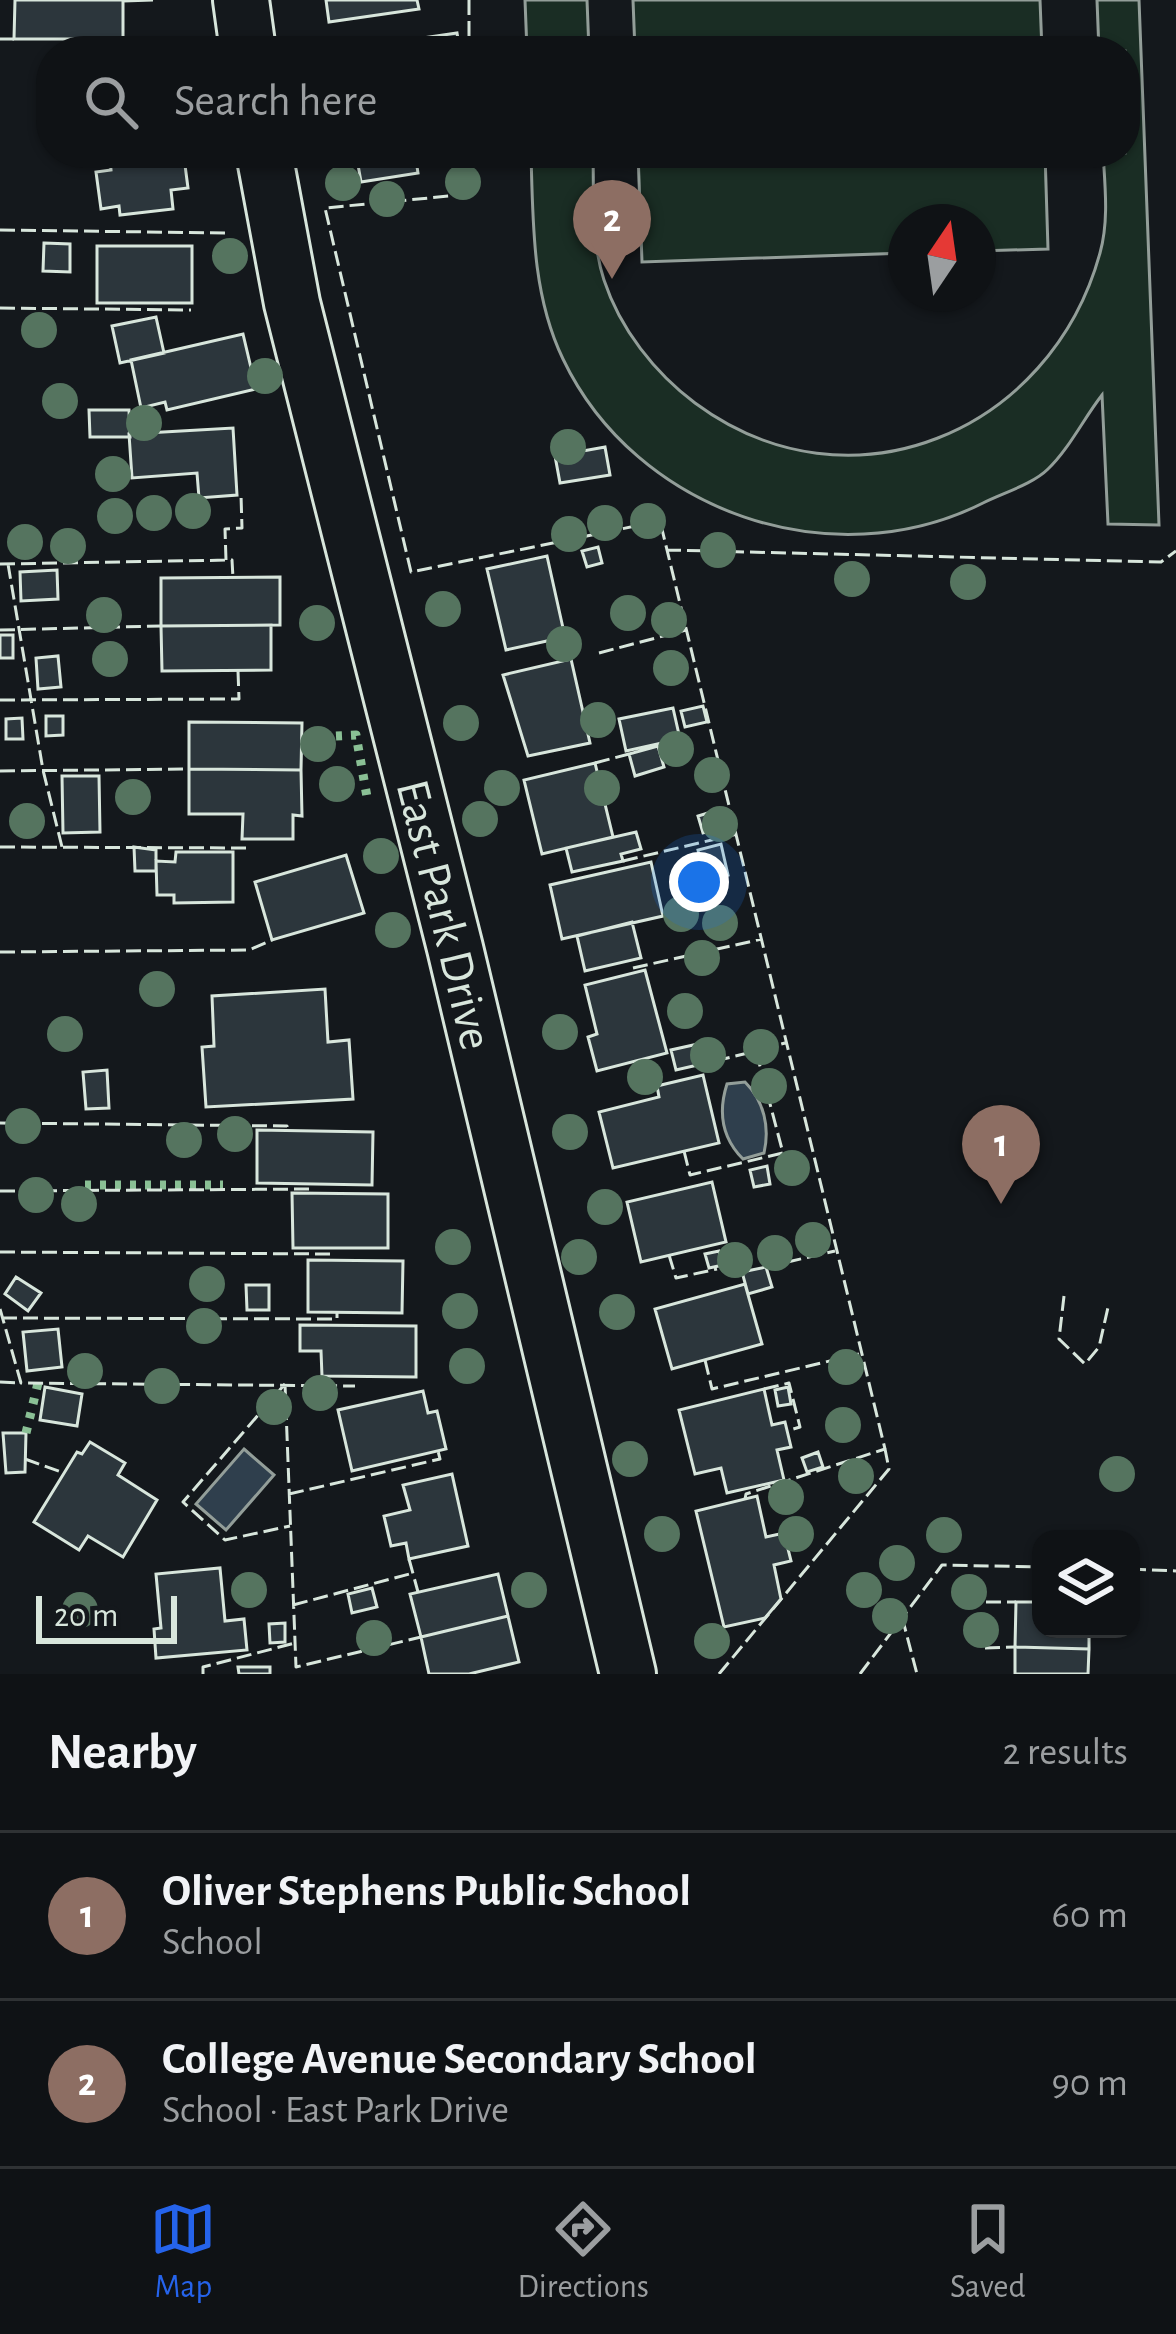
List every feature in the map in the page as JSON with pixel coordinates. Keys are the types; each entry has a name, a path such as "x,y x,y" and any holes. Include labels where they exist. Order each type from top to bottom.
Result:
{"street":[{"path":"241,0 246,36"},
{"name":"East Park Drive","path":"267,168 292,303 450,929 628,1674"}],"green space":[{"path":"525,0 587,0 588,36 526,36"},
{"path":"633,0 1040,0 1041,36 634,36"},
{"path":"1097,0 1139,0 1159,525 1108,524 1102,395 1063,452 1034,479 925,525 864,534 803,531 744,517 688,492 638,457 596,412 563,359 545,310 536,258 531,168 593,168 597,249 619,316 653,364 680,391 755,437 817,453 878,453 937,438 991,409 1038,368 1075,316 1103,241 1103,168 1140,168 1140,36 1098,36"},
{"path":"639,168 1045,168 1048,249 996,250 996,204 888,204 888,254 642,262"}],"water":[{"path":"745,1082 761,1106 766,1134 764,1153 743,1159 726,1133 723,1105 727,1084"},
{"path":"244,1449 274,1475 226,1530 196,1504"}],"building":[{"path":"15,0 153,0 123,1 123,36 14,39"},
{"path":"326,0 417,0 419,9 329,22"},
{"path":"185,168 188,188 171,190 173,209 120,215 119,206 101,209 96,172"},
{"path":"359,168 417,168 418,173 361,182"},
{"path":"44,243 70,244 70,272 43,271"},
{"path":"97,246 192,246 192,303 97,303"},
{"path":"156,317 164,353 120,363 112,326"},
{"path":"243,334 256,389 167,410 165,402 141,408 131,360"},
{"path":"89,410 129,410 130,437 90,437"},
{"path":"233,428 237,495 199,498 197,473 132,478 129,434"},
{"path":"605,447 610,475 560,483 555,456"},
{"path":"598,547 602,563 587,567 582,551"},
{"path":"547,556 565,637 506,650 487,569"},
{"path":"57,570 58,599 21,601 20,572"},
{"path":"280,577 280,625 161,626 161,578"},
{"path":"271,625 271,670 162,671 161,626"},
{"path":"0,635 13,635 13,658 0,658"},
{"path":"58,656 61,687 38,689 36,658"},
{"path":"571,659 590,743 528,756 503,675"},
{"path":"703,706 707,722 685,727 681,711"},
{"path":"673,708 680,739 626,751 619,719"},
{"path":"46,716 63,716 63,735 46,736"},
{"path":"22,718 23,739 6,739 6,719"},
{"path":"189,722 302,723 301,770 189,769"},
{"path":"658,746 664,767 635,776 629,754"},
{"path":"595,763 613,837 542,854 524,780"},
{"path":"189,769 301,770 302,816 293,815 293,839 242,839 243,814 189,814"},
{"path":"62,776 99,776 100,832 63,833"},
{"path":"718,810 723,828 703,833 698,816"},
{"path":"636,832 641,849 621,854 623,861 572,872 566,848"},
{"path":"721,844 728,875 705,880 698,850"},
{"path":"134,847 156,850 156,871 135,871"},
{"path":"176,852 233,852 233,902 174,903 174,895 157,895 156,861 175,862"},
{"path":"346,855 364,913 272,940 255,882"},
{"path":"651,862 663,916 562,939 550,885"},
{"path":"632,922 641,958 585,971 577,936"},
{"path":"645,970 667,1053 597,1071 588,1037 597,1034 585,985"},
{"path":"325,989 328,1042 349,1040 353,1099 206,1107 202,1047 214,1046 212,996"},
{"path":"711,1041 715,1061 676,1070 671,1050"},
{"path":"107,1070 109,1108 86,1109 83,1072"},
{"path":"703,1075 719,1143 613,1168 599,1112 659,1097 657,1086"},
{"path":"257,1130 373,1132 372,1185 257,1183"},
{"path":"767,1166 770,1184 754,1187 750,1170"},
{"path":"712,1182 726,1242 641,1262 627,1202"},
{"path":"292,1193 388,1194 388,1248 293,1248"},
{"path":"719,1251 723,1265 709,1268 705,1254"},
{"path":"308,1260 403,1261 402,1313 308,1312"},
{"path":"766,1267 772,1287 748,1294 742,1272"},
{"path":"16,1277 41,1293 28,1311 5,1294"},
{"path":"745,1284 762,1344 672,1369 655,1309"},
{"path":"246,1285 269,1285 269,1310 247,1310"},
{"path":"300,1325 416,1326 416,1377 322,1376 321,1351 300,1351"},
{"path":"58,1329 62,1367 27,1371 23,1332"},
{"path":"45,1387 82,1394 77,1426 40,1420"},
{"path":"788,1387 791,1404 778,1406 775,1390"},
{"path":"764,1389 772,1425 785,1422 791,1447 777,1450 784,1480 727,1493 721,1468 695,1474 679,1410"},
{"path":"423,1391 428,1413 437,1411 446,1449 352,1471 338,1410"},
{"path":"423,1391 428,1413 437,1411 446,1449 352,1471 338,1410"},
{"path":"3,1433 26,1433 25,1472 6,1473"},
{"path":"90,1442 125,1463 118,1475 157,1500 123,1557 88,1536 79,1550 34,1522 77,1452 82,1454"},
{"path":"818,1452 823,1467 807,1472 802,1458"},
{"path":"452,1474 468,1546 409,1559 406,1543 391,1546 384,1516 410,1510 403,1485"},
{"path":"757,1496 766,1537 784,1533 791,1561 774,1565 781,1599 765,1618 724,1627 696,1511"},
{"path":"220,1568 225,1621 244,1619 247,1650 156,1658 154,1629 161,1628 156,1574"},
{"path":"498,1574 508,1616 421,1637 410,1594"},
{"path":"372,1588 377,1607 352,1613 348,1594"},
{"path":"1016,1602 1032,1602 1032,1638 1089,1638 1089,1649 1015,1647"},
{"path":"508,1616 519,1662 469,1674 429,1674 421,1637"},
{"path":"285,1623 285,1642 270,1643 269,1624"},
{"path":"1015,1647 1089,1649 1088,1674 1015,1674"},
{"path":"238,1667 270,1667 270,1674 239,1674"}],"hedge":[{"path":"336,736 356,735 367,797"},
{"path":"85,1185 223,1185"},
{"path":"26,1433 38,1383"}],"fence":[{"path":"469,0 469,36"},
{"path":"0,39 14,39"},
{"path":"470,168 470,194 325,208 411,572 660,521 885,1449 746,1494 745,1499"},
{"path":"0,230 228,233"},
{"path":"0,308 191,310"},
{"path":"226,560 225,529 242,528 241,495"},
{"path":"666,550 1161,562 1176,551"},
{"path":"0,564 232,560 233,578"},
{"path":"8,564 43,770 62,847"},
{"path":"0,630 161,626"},
{"path":"599,653 686,630"},
{"path":"0,700 239,699 238,671"},
{"path":"595,763 629,754"},
{"path":"0,771 189,769"},
{"path":"623,861 737,834"},
{"path":"0,847 250,848"},
{"path":"633,968 762,939"},
{"path":"0,952 249,950 272,940"},
{"path":"684,1151 690,1175 783,1153 756,1051 785,1043"},
{"path":"715,1061 756,1051"},
{"path":"0,1123 287,1126 287,1131"},
{"path":"0,1191 311,1189"},
{"path":"766,1267 835,1251"},
{"path":"0,1252 331,1254"},
{"path":"669,1255 676,1278 717,1269"},
{"path":"1064,1296 1059,1339 1085,1364 1099,1347 1109,1303"},
{"path":"0,1309 21,1383 355,1386"},
{"path":"2,1318 337,1319 337,1312"},
{"path":"705,1360 712,1389 859,1354"},
{"path":"0,1382 21,1383"},
{"path":"764,1389 789,1383 800,1427 787,1431"},
{"path":"285,1384 296,1667 421,1637"},
{"path":"285,1384 183,1502 225,1540 290,1526"},
{"path":"719,1674 889,1469 885,1449"},
{"path":"289,1494 440,1459 438,1451"},
{"path":"25,1459 64,1473"},
{"path":"409,1559 418,1592"},
{"path":"860,1674 942,1565 1032,1567"},
{"path":"1140,1569 1176,1571"},
{"path":"293,1605 413,1573"},
{"path":"986,1602 1016,1602"},
{"path":"902,1617 917,1674"},
{"path":"203,1674 203,1667 295,1643"},
{"path":"985,1648 1015,1647"}],"place":[{"name":"College Avenue Secondary School","path":"612,279"},
{"name":"Oliver Stephens Public School","path":"1001,1204"}]}
